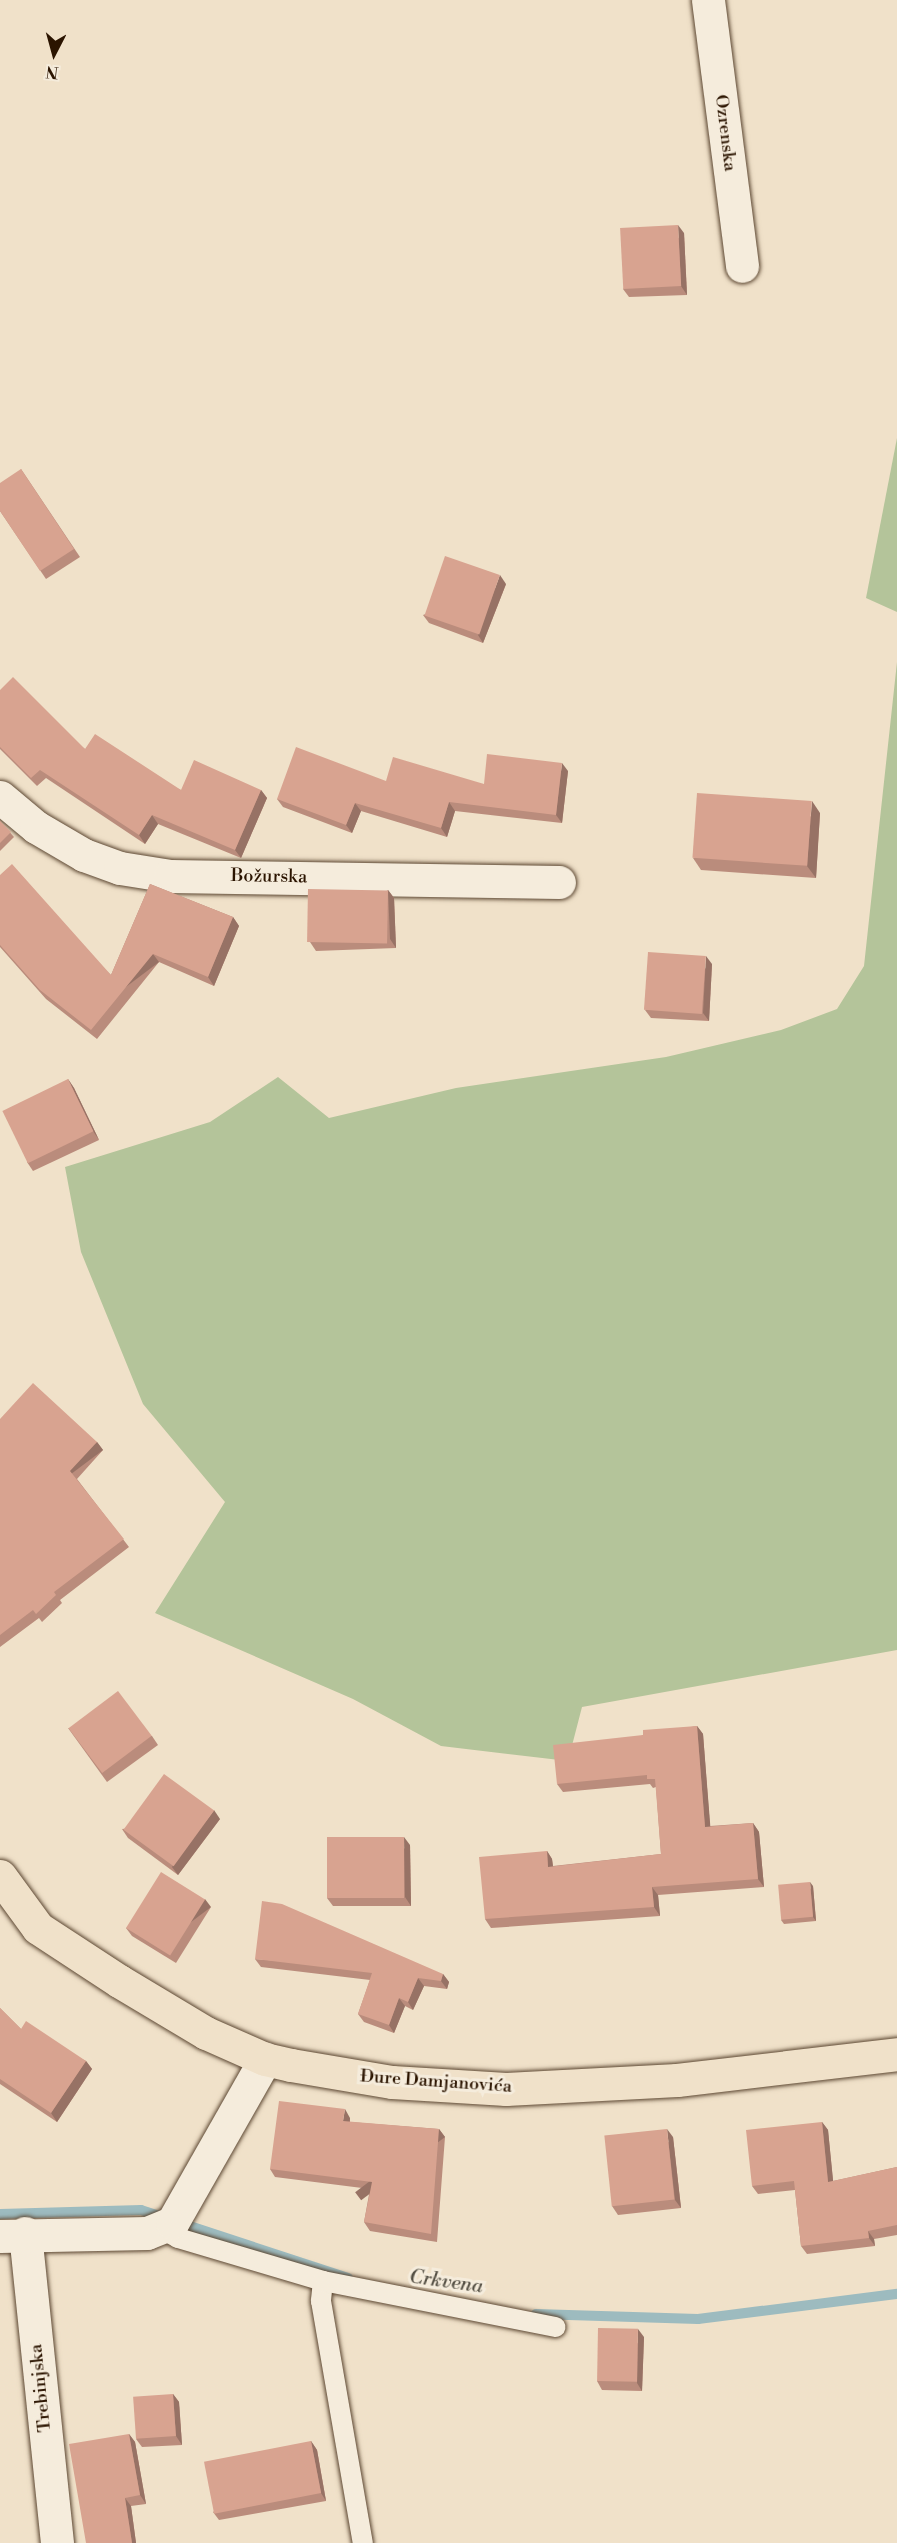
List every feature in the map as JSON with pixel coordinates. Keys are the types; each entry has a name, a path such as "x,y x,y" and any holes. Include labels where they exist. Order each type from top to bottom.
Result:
{"main road":[{"name":"Đure Damjanovića","path":"0,1876 38,1928 206,2033 266,2059 392,2082 506,2089 677,2080 897,2054"}],"street":[{"name":"Ozrenska","path":"708,0 742,266"},
{"name":"Božurska","path":"0,796 36,827 84,855 120,868 170,876 559,882"},
{"path":"174,2219 266,2059"},
{"name":"Trebinjska","path":"57,2543 13,2234 147,2233 174,2219"}],"lane":[{"path":"174,2219 178,2238 323,2281 556,2327"},
{"path":"323,2281 321,2301 363,2543"}],"green space":[{"path":"897,438 897,612 866,598"},
{"path":"897,662 897,1650 582,1707 568,1761 441,1746 353,1699 155,1613 225,1502 143,1404 81,1252 65,1167 210,1122 278,1077 329,1118 456,1088 666,1057 781,1030 837,1009 864,966"}],"building":[{"path":"678,225 681,286 623,289 620,228"},
{"path":"21,469 74,549 40,571 0,511 0,483"},
{"path":"445,556 500,575 479,634 424,616"},
{"path":"13,677 85,749 95,734 181,790 194,760 261,790 235,850 152,815 139,835 40,770 31,778 0,747 0,690"},
{"path":"296,747 386,781 393,757 484,784 487,754 562,763 556,815 449,802 441,828 355,803 346,825 277,799"},
{"path":"697,793 812,801 807,866 692,858"},
{"path":"0,821 11,832 0,843"},
{"path":"12,864 111,975 150,884 233,917 208,977 153,954 91,1030 40,990 0,945 0,875"},
{"path":"308,889 388,890 387,943 307,942"},
{"path":"648,952 706,956 702,1014 644,1010"},
{"path":"68,1079 93,1131 28,1163 2,1111"},
{"path":"33,1383 97,1442 70,1471 124,1539 54,1592 56,1595 36,1614 33,1610 0,1635 0,1419"},
{"path":"118,1691 152,1736 102,1773 68,1728"},
{"path":"697,1726 705,1827 753,1823 758,1879 652,1887 654,1907 485,1919 479,1857 547,1851 548,1867 661,1854 655,1779 647,1779 647,1775 557,1784 553,1745 643,1735 643,1730"},
{"path":"164,1774 214,1810 174,1866 123,1830"},
{"path":"327,1837 404,1837 404,1898 327,1898"},
{"path":"161,1872 205,1900 170,1956 126,1928"},
{"path":"810,1882 813,1917 781,1920 778,1885"},
{"path":"262,1901 282,1904 443,1974 441,1981 418,1978 408,2002 399,1998 389,2025 358,2014 372,1973 255,1959"},
{"path":"0,2008 21,2029 26,2021 86,2061 51,2113 0,2079"},
{"path":"279,2101 345,2109 343,2121 439,2129 431,2234 364,2222 372,2182 270,2169"},
{"path":"822,2122 828,2182 897,2167 897,2225 868,2231 869,2238 801,2246 794,2181 752,2186 746,2130"},
{"path":"667,2129 674,2200 612,2206 604,2136"},
{"path":"598,2328 638,2329 637,2382 597,2381"},
{"path":"173,2394 176,2436 136,2439 133,2397"},
{"path":"129,2434 140,2495 125,2498 132,2543 86,2543 69,2444"},
{"path":"311,2441 321,2493 214,2514 204,2462"}],"waterway":[{"name":"Crkvena","path":"0,2214 141,2210 348,2278"},
{"name":"Crkvena","path":"536,2314 698,2319 897,2294"}]}
